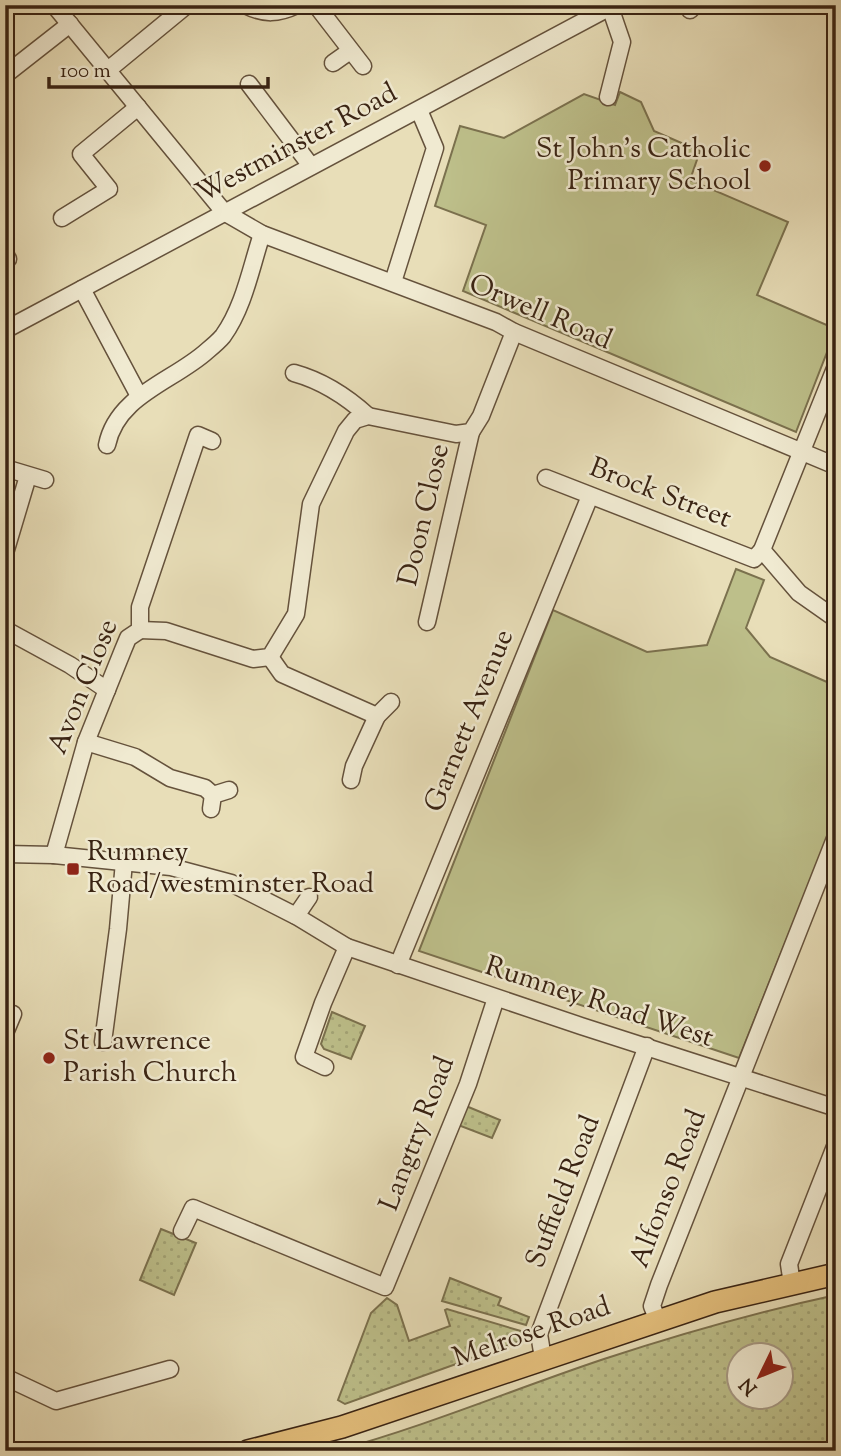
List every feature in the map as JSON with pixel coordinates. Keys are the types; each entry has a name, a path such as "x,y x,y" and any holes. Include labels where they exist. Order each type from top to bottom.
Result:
{"main road":[{"name":"Melrose Road","path":"248,1451 342,1427 715,1302 836,1274"}],"street":[{"path":"54,5 224,212"},
{"path":"108,70 187,5"},
{"path":"245,5 273,14 298,5"},
{"path":"316,5 363,66"},
{"path":"608,97 622,42 612,6"},
{"name":"Westminster Road","path":"5,330 612,6"},
{"path":"5,75 70,24"},
{"path":"333,63 350,51"},
{"path":"249,84 312,166"},
{"path":"62,218 109,189 81,154 138,107"},
{"path":"393,282 435,148 419,110"},
{"name":"Orwell Road","path":"224,212 262,234 496,322 514,332 836,466"},
{"path":"107,445 112,430 124,411 139,396 190,366 223,337 240,301 262,234"},
{"path":"82,289 139,396"},
{"name":"Doon Close","path":"434,617 471,432 481,416 514,332"},
{"path":"314,360 301,375 346,396 368,415"},
{"path":"836,366 758,555 799,593 836,619"},
{"path":"141,630 166,631 253,660 270,657 296,614 311,504 346,431 355,420 368,415 456,434 471,432"},
{"name":"Avon Close","path":"54,855 86,742 128,639 141,630 139,607 198,435 212,441"},
{"path":"5,468 46,480"},
{"path":"5,553 28,476"},
{"name":"Brock Street","path":"546,478 758,555"},
{"name":"Garnett Avenue","path":"398,965 590,496"},
{"path":"6,629 107,690"},
{"path":"270,657 282,674 377,716"},
{"path":"349,770 377,716 391,702"},
{"path":"86,742 135,757 170,778 205,788 212,802 229,790"},
{"name":"Alfonso Road","path":"658,1321 652,1306 659,1285 836,836"},
{"name":"Rumney Road West","path":"5,854 54,855 171,867 231,883 296,916 347,947 836,1108"},
{"path":"103,1042 124,862"},
{"path":"296,916 309,897"},
{"path":"325,1067 304,1057 347,947"},
{"name":"Langtry Road","path":"182,1231 193,1208 385,1287 468,1084 496,998"},
{"path":"5,1033 13,1014"},
{"name":"Suffield Road","path":"542,1358 539,1334 648,1046"},
{"path":"792,1284 789,1264 836,1144"},
{"path":"5,1377 56,1401 170,1369"}],"green space":[{"path":"620,92 641,102 654,131 700,151 690,180 788,222 757,295 836,329 796,432 463,291 486,225 435,206 460,126 504,138 584,94 615,105"},
{"path":"736,569 764,580 746,628 770,657 836,686 836,816 739,1058 419,951 553,610 647,652 707,645"},
{"path":"332,1012 365,1026 351,1059 324,1049 321,1044"},
{"path":"466,1106 500,1120 492,1138 458,1125"},
{"path":"161,1229 196,1243 174,1295 140,1280"},
{"path":"450,1278 501,1298 498,1305 529,1317 526,1325 442,1301"},
{"path":"836,1295 836,1447 821,1451 335,1451 633,1350 719,1324"},
{"path":"387,1298 397,1305 409,1341 450,1326 445,1310 447,1309 524,1332 520,1341 345,1404 338,1400 371,1313"}],"place":[{"name":"St John's Catholic Primary School","path":"765,166"},
{"name":"Rumney Road/westminster Road","path":"73,869"},
{"name":"St Lawrence Parish Church","path":"49,1058"}]}
